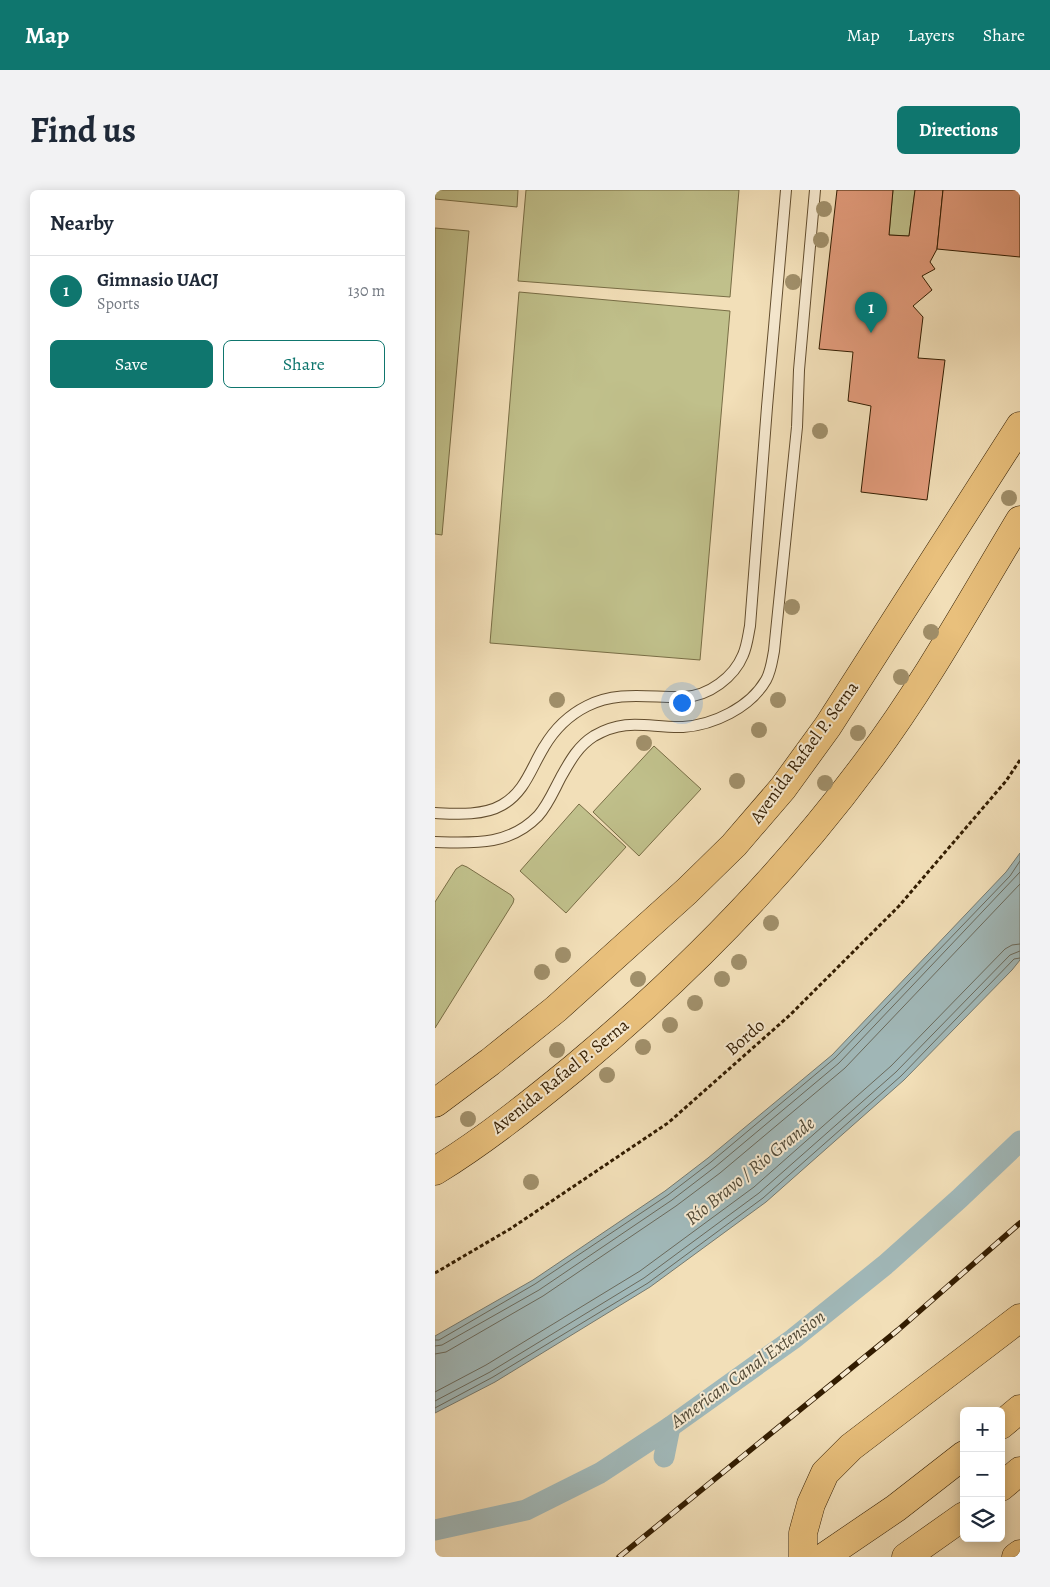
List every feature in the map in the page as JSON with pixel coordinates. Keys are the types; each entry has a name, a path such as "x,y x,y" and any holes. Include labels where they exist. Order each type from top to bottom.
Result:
{"highway":[{"name":"Avenida Rafael P. Serna","path":"435,1102 490,1062 556,1009 687,891 734,844 783,788 828,726 1020,426"},
{"name":"Avenida Rafael P. Serna","path":"435,1171 532,1102 617,1032 675,978 771,881 816,829 869,759 926,675 1020,520"},
{"path":"803,1557 803,1532 811,1504 825,1473 851,1447 1020,1318"},
{"path":"1005,1422 1020,1409"},
{"path":"824,1557 896,1508 960,1458"},
{"path":"1005,1484 1020,1472"},
{"path":"913,1552 960,1519"},
{"path":"1016,1557 1020,1554"}],"lane":[{"path":"435,813 463,814 501,806 516,794 527,780 543,748 555,731 569,718 587,706 604,699 626,695 686,697 703,693 721,684 736,668 743,656 750,626 786,190"},
{"path":"435,842 478,844 503,839 523,828 538,816 548,803 577,750 592,737 625,724 682,727 702,725 732,712 751,697 765,682 771,670 775,641 797,427 799,370 815,190"}],"path":[{"name":"Bordo","path":"435,1273 510,1228 668,1124 790,1015 899,906 1005,781 1020,760"}],"green space":[{"path":"435,190 518,190 517,207 435,199"},
{"path":"526,190 739,190 730,297 518,281"},
{"path":"893,190 915,190 909,236 889,235"},
{"path":"435,228 469,231 442,535 435,534"},
{"path":"519,292 730,311 700,660 490,643"},
{"path":"654,746 701,789 639,856 593,812"},
{"path":"579,804 626,847 566,913 520,871"},
{"path":"462,865 511,895 514,899 435,1028 435,902 456,869"}],"water":[{"name":"Río Bravo / Rio Grande","path":"1020,853 1020,960 904,1080 766,1202 650,1287 495,1382 435,1413 435,1336 533,1280 665,1191 708,1158 832,1055 1006,872"}],"building":[{"path":"837,190 893,190 889,235 909,236 915,190 943,190 937,249 930,262 935,269 922,276 932,290 913,306 923,317 918,358 945,360 927,500 861,492 871,406 848,401 853,352 819,349"},
{"path":"943,190 1020,190 1020,257 937,249"}],"waterway":[{"name":"American Canal Extension","path":"435,1530 526,1510 600,1473 670,1427 793,1339 885,1265 1020,1141"},
{"path":"664,1457 670,1427"}],"railway":[{"path":"619,1557 898,1330 1020,1223"}],"place":[{"name":"Gimnasio UACJ","path":"871,333"}]}
